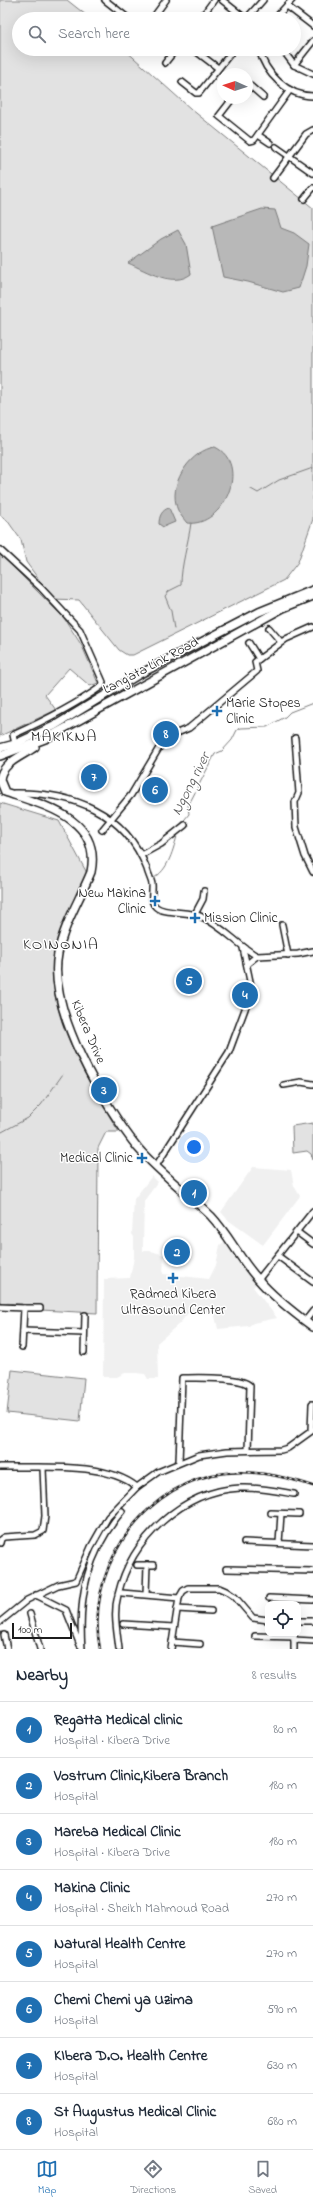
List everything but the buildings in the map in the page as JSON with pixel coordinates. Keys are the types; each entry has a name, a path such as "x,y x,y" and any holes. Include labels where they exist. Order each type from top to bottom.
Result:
{"street":[{"path":"105,0 120,12"},
{"path":"157,12 166,0"},
{"path":"205,12 214,0"},
{"path":"222,0 237,12"},
{"path":"252,12 263,0"},
{"path":"281,12 292,0"},
{"path":"287,6 295,12"},
{"path":"301,17 313,26"},
{"path":"294,65 313,41"},
{"path":"165,63 170,56"},
{"path":"202,56 218,68 228,56"},
{"path":"261,56 270,73 290,90 301,95 313,96"},
{"path":"287,56 294,65 313,74"},
{"path":"182,82 196,93 199,93 217,69"},
{"path":"253,88 263,96"},
{"path":"228,104 220,113 220,118 248,141 254,140 290,90"},
{"path":"273,178 306,134 313,130"},
{"path":"258,135 270,143"},
{"path":"276,147 313,174"},
{"path":"304,199 313,188"},
{"path":"0,550 41,588 80,630 103,682 102,686 86,697 48,719 13,735 15,744"},
{"name":"Lang'ata Link Road","path":"0,748 15,744 74,715 138,675 174,655 280,602 313,590"},
{"name":"Lang'ata Link Road","path":"0,756 45,739 283,608 313,596"},
{"path":"102,830 109,819 131,795 159,748 170,736 189,728 223,698 241,685 257,670 255,662 281,642 313,627"},
{"path":"269,628 281,642"},
{"path":"201,642 199,650 205,652"},
{"path":"249,643 259,659"},
{"path":"174,655 181,659 180,666"},
{"path":"295,738 299,793 295,802 295,822 305,856 313,872"},
{"path":"45,739 10,762 0,774 0,780 8,792 61,796 91,807 109,819 128,837 141,855 151,881 152,900 154,906 159,910 195,914 226,931 243,948 257,956 288,955 313,951"},
{"name":"Kibera Drive","path":"8,792 49,806 65,814 78,826 91,850 93,864 91,872 58,953 57,986 60,1004 81,1054 115,1116 138,1147 156,1166 211,1217 258,1280 313,1327"},
{"path":"141,855 161,844 184,826"},
{"path":"195,914 205,895 204,891"},
{"path":"282,925 288,955"},
{"path":"156,1166 229,1052 246,1009 251,986 243,948"},
{"path":"247,964 257,956"},
{"path":"284,1085 301,1082 313,1084"},
{"path":"258,1280 313,1211"},
{"path":"297,1232 313,1244"},
{"path":"278,1256 313,1282"},
{"path":"0,1307 40,1308"},
{"path":"22,1347 24,1308"},
{"path":"305,1321 313,1310"},
{"path":"84,1352 85,1315"},
{"path":"23,1331 84,1333"},
{"path":"179,1462 182,1378 231,1380 247,1383 250,1386 248,1450"},
{"path":"0,1622 22,1604 36,1595 58,1585 76,1581 91,1546 108,1516 137,1486 158,1472 198,1455 212,1452 281,1450 288,1448 312,1430 312,1404"},
{"path":"0,1467 97,1469 121,1475 137,1486"},
{"path":"0,1543 1,1539 4,1537 35,1535 43,1531 45,1516 43,1468"},
{"path":"119,1649 115,1613 118,1595 135,1554 141,1544 160,1523 182,1507 197,1500 230,1489 256,1488 294,1494"},
{"path":"82,1649 81,1607 86,1579 100,1542 122,1511"},
{"path":"271,1513 299,1514"},
{"path":"279,1543 281,1514"},
{"path":"244,1542 313,1545"},
{"path":"137,1565 154,1565"},
{"path":"146,1594 147,1565"},
{"path":"226,1569 313,1571"},
{"path":"171,1649 179,1598 183,1591 190,1587 223,1589 235,1597 253,1618 265,1620"},
{"path":"122,1593 179,1598"},
{"path":"36,1595 66,1610 82,1649"},
{"path":"269,1598 313,1600"},
{"path":"177,1609 210,1611"},
{"path":"30,1614 40,1649"},
{"path":"301,1621 313,1621"},
{"path":"123,1624 174,1627"},
{"path":"4,1635 7,1649"},
{"path":"255,1636 265,1636"},
{"path":"294,1649 294,1637 313,1641"},
{"path":"172,1642 200,1644"}],"shaded area":[{"path":"0,0 67,0 82,12 12,12 12,56 132,56 191,109 313,208 313,519 298,562 284,580 133,655 127,655 119,650 79,600 53,599 26,562 21,540 7,520 0,515"},
{"path":"262,209 275,210 281,228 294,233 309,244 306,266 299,288 283,292 248,282 223,277 212,226"},
{"path":"178,230 186,244 191,274 184,278 168,279 152,274 128,263 161,239"},
{"path":"215,447 226,455 231,467 232,480 228,493 222,506 212,516 200,522 187,523 179,512 176,504 176,486 191,460 206,449"},
{"path":"169,508 175,522 163,527 159,524 160,516 164,510"},
{"path":"0,554 64,618 82,646 98,683 90,686 69,668 45,695 56,710 0,736"},
{"path":"0,803 59,821 88,875 56,946 53,978 56,1001 72,1048 83,1071 119,1132 106,1132 98,1148 97,1313 22,1309 22,1304 0,1303"},
{"path":"313,1123 313,1160 311,1154 307,1151 293,1153 292,1126"},
{"path":"253,1167 291,1170 294,1186 300,1196 263,1245 228,1220 221,1212"},
{"path":"152,1176 158,1182 144,1201 143,1251 151,1251 164,1255 163,1274 209,1279 216,1265 220,1245 225,1241 258,1282 253,1287 277,1318 253,1323 249,1326 218,1329 214,1312 188,1313 180,1323 157,1343 158,1379 148,1379 145,1374 136,1373 125,1373 117,1377 103,1377 104,1279 130,1278 134,1257 134,1237 132,1234 134,1199"},
{"path":"12,1370 84,1378 80,1421 7,1413"}],"waterway":[{"path":"251,489 258,493 279,480 313,468"},
{"path":"174,629 171,611 165,596 169,591 181,585 182,570 191,523"},
{"name":"Ngong river","path":"181,824 189,814 188,806 215,754 222,751 232,740 237,730 241,728 267,727 285,717 290,712 313,703"},
{"name":"Ngong river","path":"152,879 163,871 170,859 178,833"},
{"path":"0,1133 28,1118 41,1105 63,1074"}],"railway":[{"path":"100,1649 97,1621 101,1593 109,1566 122,1541 140,1518 161,1499 185,1484 212,1475 225,1473 238,1472 263,1474 313,1486"}],"place":[{"name":"Marie Stopes Clinic","path":"217,711"},
{"name":"St Augustus Medical Clinic","path":"166,734"},
{"name":"KIbera D.O. Health Centre","path":"94,777"},
{"name":"Chemi Chemi ya Uzima","path":"155,790"},
{"name":"New Makina Clinic","path":"155,901"},
{"name":"Mission Clinic","path":"195,918"},
{"name":"Natural Health Centre","path":"189,981"},
{"name":"Makina Clinic","path":"245,995"},
{"name":"Mareba Medical Clinic","path":"104,1090"},
{"name":"Medical Clinic","path":"142,1158"},
{"name":"Regatta Medical clinic","path":"194,1193"},
{"name":"Vostrum Clinic,Kibera Branch","path":"177,1252"},
{"name":"Radmed Kibera Ultrasound Center","path":"173,1278"}],"district":[{"name":"MAKIKNA","path":"64,737"},
{"name":"KOINONIA","path":"61,945"}]}
